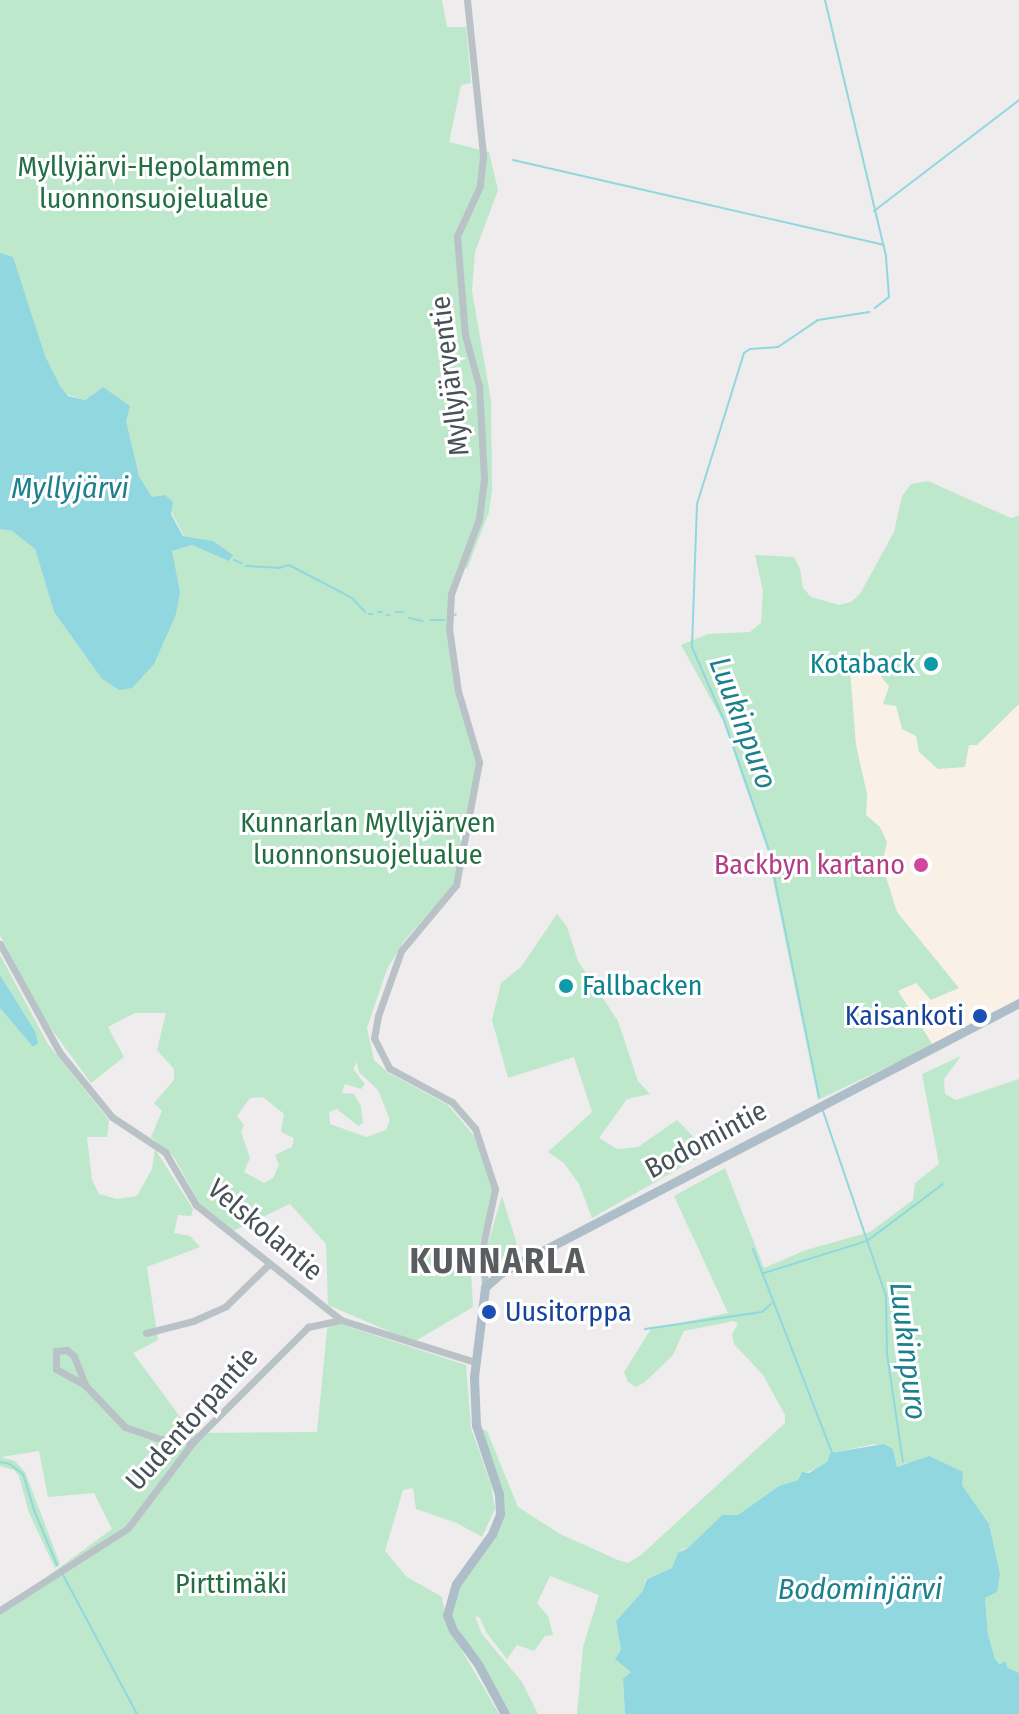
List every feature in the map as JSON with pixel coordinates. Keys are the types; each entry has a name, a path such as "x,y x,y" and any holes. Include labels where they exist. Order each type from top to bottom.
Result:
{"main road":[{"name":"Bodomintie","path":"485,1287 502,1272 1019,1003"},
{"path":"485,1287 475,1362 476,1425 499,1494 500,1514 492,1534 456,1584 447,1615 453,1630 478,1664 505,1714"}],"street":[{"name":"Myllyjärventie","path":"467,0 483,156 480,186 457,236 465,335 479,386 484,479 479,519 451,594 449,628 458,691 479,762 456,885 401,951 378,1016 374,1038 389,1068 452,1102 475,1128 495,1189 482,1250 485,1287"},
{"name":"Velskolantie","path":"0,944 52,1041 112,1117 165,1152 196,1205 341,1320 475,1362"},
{"path":"146,1333 193,1321 226,1306 268,1265"},
{"name":"Uudentorpantie","path":"0,1610 69,1562 128,1528 193,1442 308,1327 341,1320"},
{"path":"85,1385 74,1356 67,1350 56,1351 56,1369 85,1385 125,1427 160,1439 193,1442"}],"shaded area":[{"path":"872,666 889,686 896,706 969,745 1019,704 1019,998 933,1045 898,991 916,982 959,988 897,912 881,864 880,827 866,815 867,794 856,745 850,671"}],"green space":[{"path":"0,0 442,0 447,27 466,27 471,83 461,85 449,142 489,152 498,190 475,252 472,291 491,400 492,491 489,512 467,569 462,563 453,586 451,655 479,760 461,862 452,887 404,941 387,969 367,1028 374,1060 387,1072 448,1105 475,1137 493,1192 479,1247 479,1266 471,1273 473,1307 414,1342 328,1305 326,1244 290,1204 233,1231 199,1203 174,1157 151,1137 162,1111 154,1103 174,1080 174,1069 157,1050 166,1013 135,1013 108,1027 124,1057 91,1083 44,1019 0,935 0,529 12,531 35,549 54,612 102,679 119,690 172,551 192,545 205,550 213,541 184,536 170,509 160,498 152,497 139,476 101,388 85,400 65,394 0,294","holes":["357,1062 359,1072 378,1090 390,1120 386,1130 366,1137 330,1124 329,1112 337,1109 358,1126 363,1123 361,1106 354,1094 342,1093 345,1084 361,1089 365,1084 353,1069","263,1097 284,1114 281,1132 294,1138 292,1147 275,1155 279,1165 273,1178 264,1183 244,1172 250,1158 241,1132 244,1125 237,1116 250,1098"]},
{"path":"928,481 1011,518 1019,515 1019,704 977,745 969,745 965,767 938,769 919,752 916,736 902,729 896,706 883,704 889,686 872,666 850,671 856,745 867,794 866,815 880,827 887,842 882,864 897,912 959,988 931,1000 916,983 898,991 933,1045 818,1100 766,846 723,721 681,645 708,634 750,632 761,623 763,591 755,555 794,557 800,569 803,588 811,597 839,605 851,602 860,594 894,532 902,496 911,484"},
{"path":"557,914 567,927 578,961 618,1021 638,1081 650,1094 627,1099 599,1138 617,1149 638,1147 677,1120 708,1152 592,1218 579,1184 564,1163 548,1152 592,1112 574,1057 508,1078 492,1020 501,983 521,967"},
{"name":"Pirttimäki","path":"0,955 48,1044 109,1120 107,1137 87,1137 92,1180 99,1194 117,1199 137,1196 152,1169 155,1149 193,1209 191,1216 178,1215 174,1233 190,1236 200,1247 147,1267 158,1340 133,1353 192,1433 317,1432 328,1320 466,1365 471,1428 491,1485 495,1509 482,1537 457,1523 416,1509 413,1488 403,1490 385,1551 407,1577 442,1597 447,1625 499,1714 0,1714 0,1611 112,1529 94,1493 48,1497 39,1451 1,1457 15,1461 25,1472 60,1564 55,1568 29,1513 19,1476 14,1470 0,1466 0,1008 33,1047 35,1031 0,975"},
{"path":"961,1056 944,1079 945,1094 956,1100 1019,1079 1019,1673 1008,1668 1005,1661 1001,1664 995,1659 988,1634 985,1597 1000,1572 989,1524 962,1485 907,1463 897,1467 893,1449 875,1444 830,1453 827,1462 819,1468 779,1486 738,1515 722,1515 688,1548 682,1549 672,1568 646,1579 642,1592 616,1621 621,1650 616,1657 631,1672 623,1680 625,1714 577,1714 583,1647 599,1595 550,1576 537,1603 548,1616 553,1635 545,1636 534,1651 517,1645 507,1659 486,1632 480,1618 475,1616 482,1634 522,1682 538,1714 508,1714 451,1616 454,1594 503,1516 480,1428 487,1431 518,1507 560,1534 618,1560 628,1563 641,1555 785,1423 785,1415 763,1375 734,1344 732,1334 738,1324 734,1321 684,1331 673,1355 645,1382 636,1387 628,1382 624,1372 651,1329 728,1313 674,1196 725,1168 764,1268 806,1250 870,1232 913,1200 915,1183 939,1164 922,1074"},
{"path":"502,1196 519,1251 487,1268 486,1250"}],"water":[{"name":"Myllyjärvi","path":"0,253 13,257 45,356 60,386 68,396 85,400 103,387 130,406 126,421 139,476 152,497 165,495 173,502 171,514 183,536 213,541 233,555 229,561 192,545 172,551 180,592 176,614 154,664 132,688 119,690 102,679 54,612 35,549 12,531 0,529"},
{"path":"0,975 35,1031 38,1043 33,1047 0,1008"},
{"name":"Bodominjärvi","path":"884,1444 893,1449 897,1467 929,1456 963,1472 962,1485 989,1524 1000,1573 997,1592 985,1598 988,1634 995,1659 1000,1664 1005,1661 1008,1668 1019,1673 1019,1714 625,1714 623,1679 631,1672 615,1659 621,1650 616,1621 642,1592 647,1579 672,1568 678,1553 688,1548 722,1515 738,1515 779,1486 798,1480 802,1472 809,1473 827,1462 830,1453"}],"waterway":[{"name":"Luukinpuro","path":"825,0 886,257 889,297 875,308"},
{"path":"874,211 1019,100"},
{"path":"513,160 883,245"},
{"name":"Luukinpuro","path":"819,1097 768,847 724,720 692,647 697,504 744,353 750,349 778,347 818,320 869,312"},
{"path":"234,560 241,563"},
{"path":"246,566 279,568 289,565 352,598 365,612"},
{"path":"396,612 403,612"},
{"path":"409,618 423,621"},
{"path":"431,620 444,620"},
{"name":"Luukinpuro","path":"823,1111 886,1296 887,1354 903,1462"},
{"path":"764,1273 867,1241 943,1184"},
{"path":"753,1249 832,1453"},
{"path":"645,1329 762,1312 771,1304"},
{"path":"0,1462 10,1464 23,1474 57,1565"},
{"path":"62,1573 137,1714"}],"place":[{"name":"Kotaback","path":"931,664"},
{"name":"Backbyn kartano","path":"921,865"},
{"name":"Fallbacken","path":"566,986"},
{"name":"Kaisankoti","path":"980,1016"},
{"name":"Uusitorppa","path":"489,1312"}],"district":[{"name":"KUNNARLA","path":"498,1262"}],"park label":[{"name":"Myllyjärvi-Hepolammen luonnonsuojelualue","path":"154,183"},
{"name":"Kunnarlan Myllyjärven luonnonsuojelualue","path":"368,839"}]}
